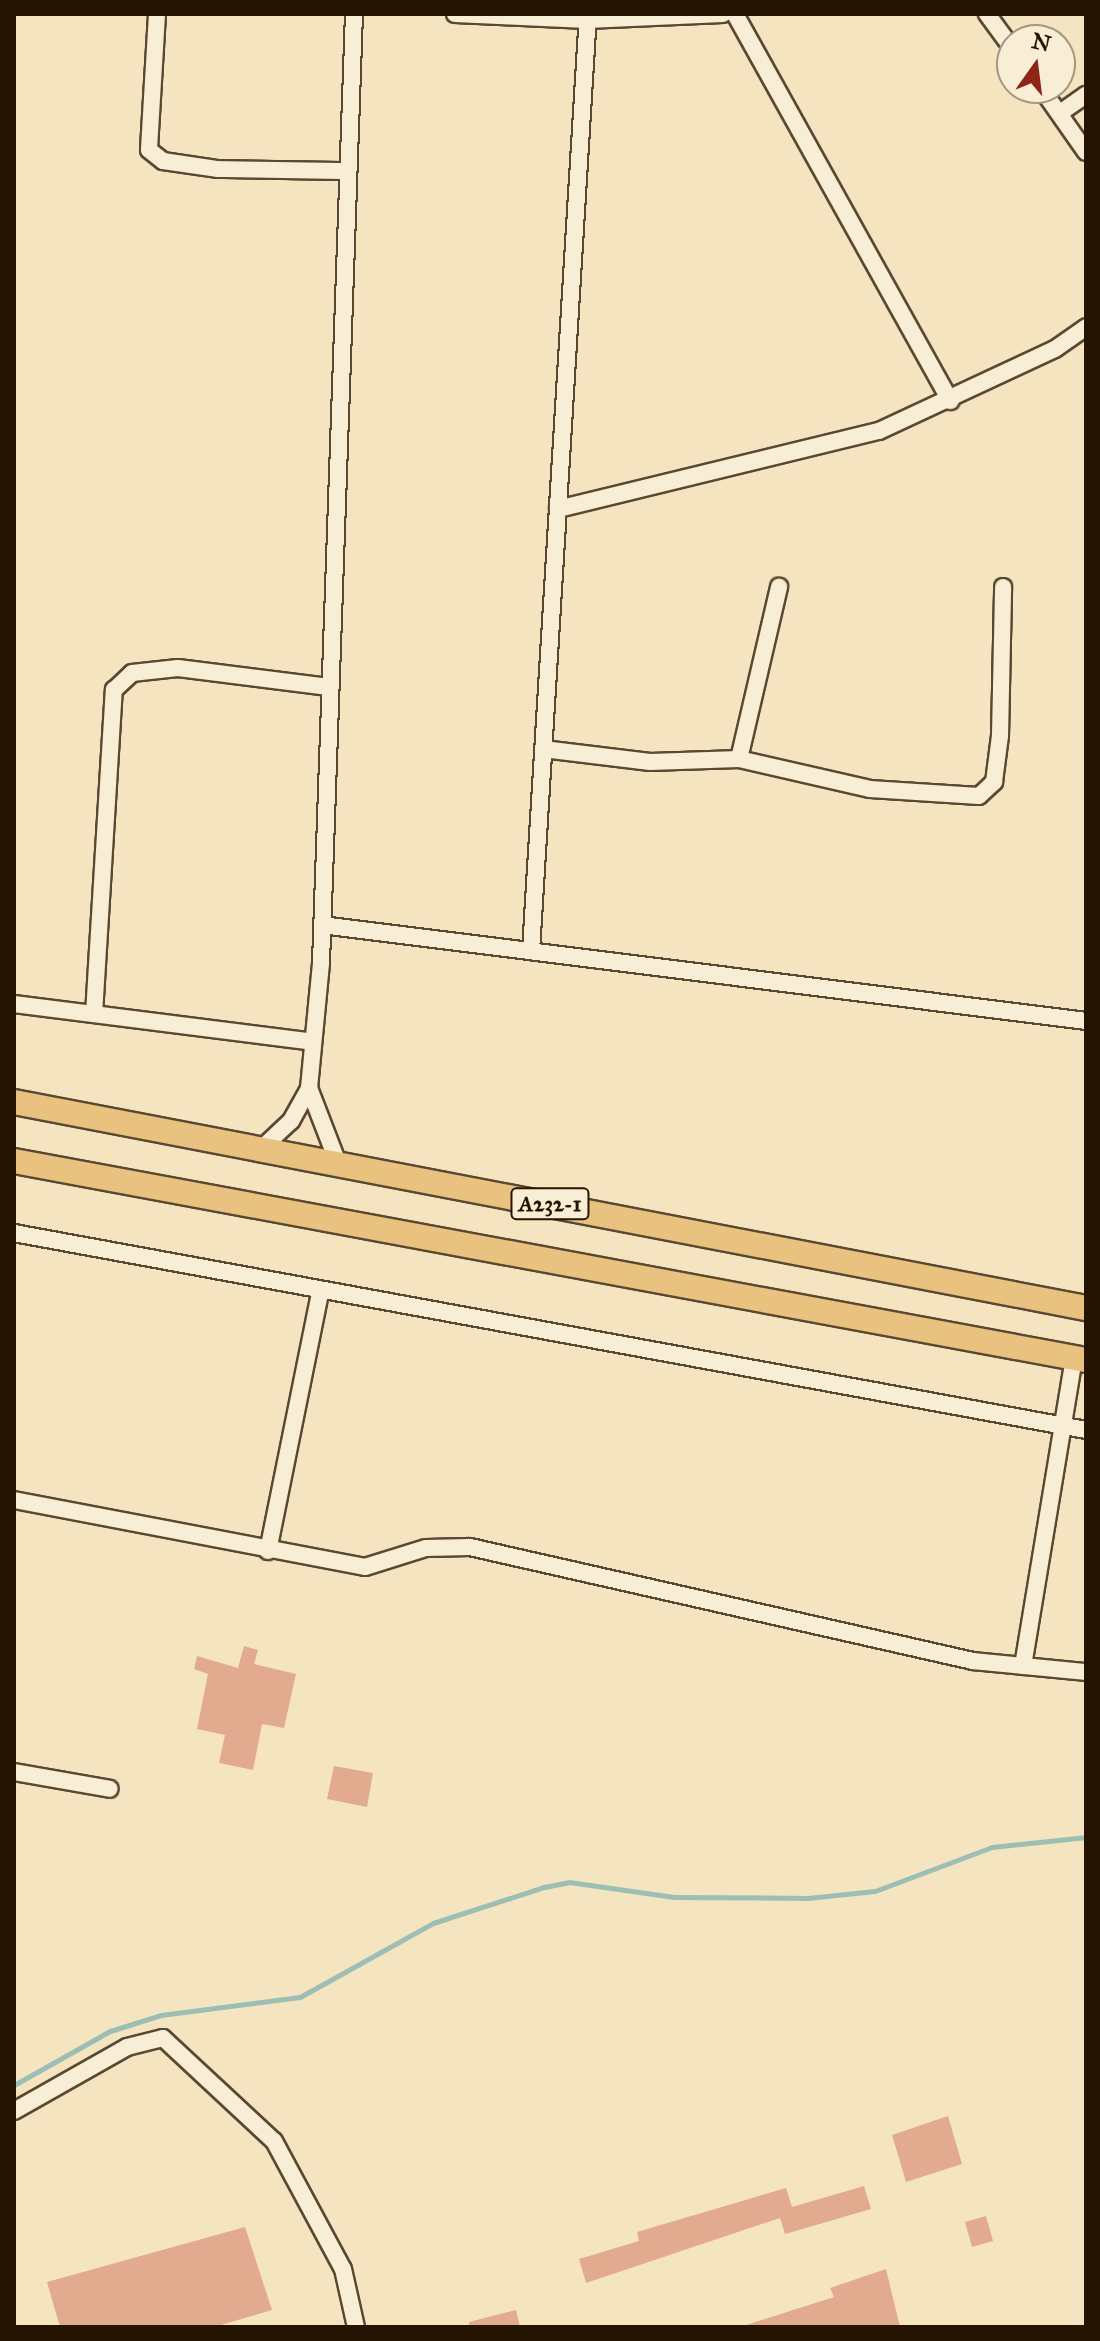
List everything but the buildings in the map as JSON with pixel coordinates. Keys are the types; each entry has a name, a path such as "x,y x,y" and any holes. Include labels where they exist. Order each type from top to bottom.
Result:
{"highway":[{"name":"A232-1","path":"14,1102 1086,1308"},
{"name":"A232-1","path":"14,1161 1080,1359"}],"street":[{"path":"157,14 149,150 163,161 218,169 348,171"},
{"path":"262,1148 291,1121 309,1088 313,1042 322,925 354,14"},
{"path":"455,14 588,17 723,14"},
{"path":"735,14 950,401"},
{"path":"531,951 588,17"},
{"path":"1060,113 1086,95"},
{"path":"1053,104 1086,152"},
{"path":"558,509 807,451 950,401 1086,327"},
{"path":"739,759 779,587"},
{"path":"543,749 650,762 739,759 870,789 959,798 989,791 1000,736 1003,587"},
{"path":"94,1014 114,690 132,673 178,668 329,687"},
{"path":"322,925 1086,1021"},
{"path":"14,1004 313,1042"},
{"path":"309,1088 338,1163"},
{"path":"14,1233 320,1294 1086,1430"},
{"path":"268,1551 320,1294"},
{"path":"1023,1666 1063,1427 1080,1359"},
{"path":"14,1500 268,1551 365,1567 426,1548 470,1547 973,1661 1086,1672"},
{"path":"14,1772 110,1789"},
{"path":"14,2111 127,2047 163,2038 274,2141 343,2269 356,2327"}],"waterway":[{"path":"14,2085 110,2031 161,2015 300,1997 433,1923 544,1887 569,1882 674,1897 808,1898 875,1891 992,1847 1086,1837"}]}
